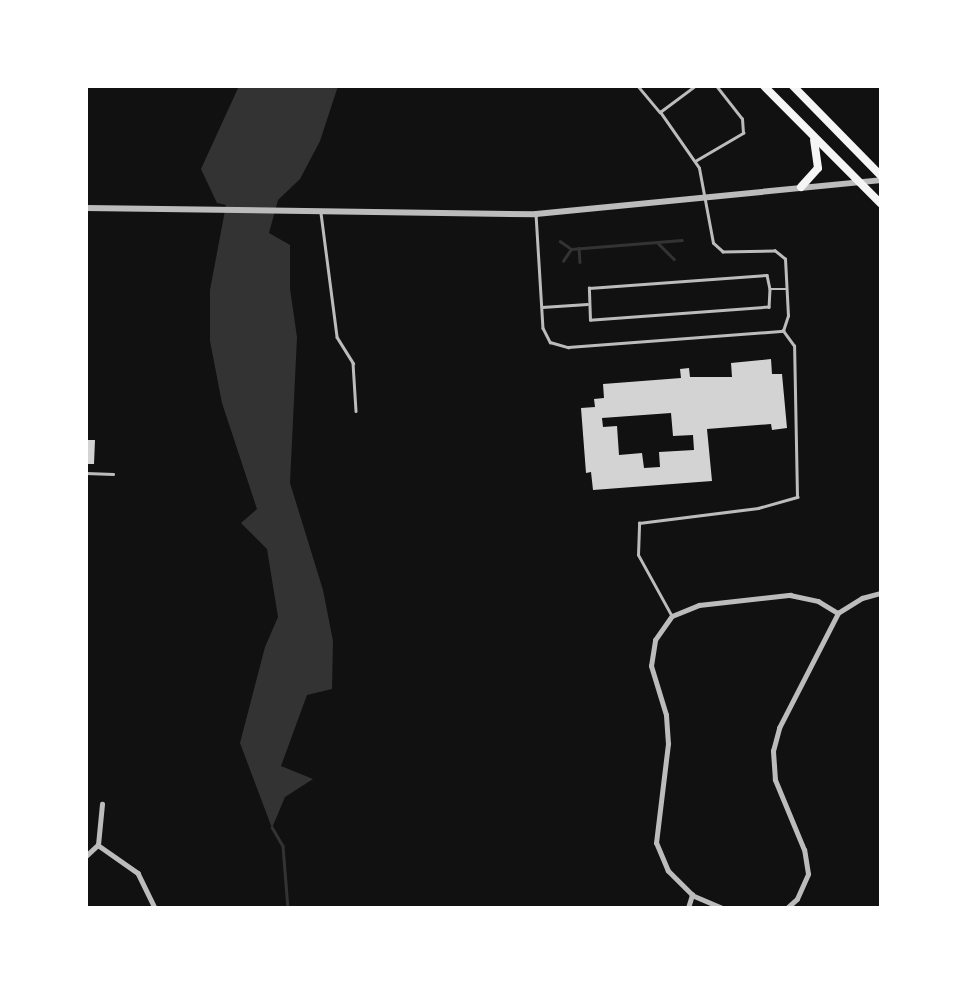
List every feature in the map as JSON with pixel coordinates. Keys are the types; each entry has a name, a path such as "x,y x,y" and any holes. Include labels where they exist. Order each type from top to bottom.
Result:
{"highway":[{"path":"764,86 881,204"},
{"path":"793,86 881,178"},
{"path":"801,187 818,168 813,138"}],"street":[{"path":"86,208 536,214 858,183 881,178"},
{"path":"787,908 797,899 808,874 804,850 775,780 773,751 779,728 838,613 862,598 881,593"},
{"path":"723,908 692,895 668,871 656,843 668,744 666,715 651,666 655,640 671,616 699,605 790,595 818,601 838,613"},
{"path":"86,856 98,845 102,804"},
{"path":"98,845 138,873 155,908"},
{"path":"688,908 692,895"}],"lane":[{"path":"638,86 695,161 707,196 713,243 723,251 775,251 785,259 788,316 783,331"},
{"path":"660,112 695,86"},
{"path":"695,161 743,133 742,119 716,86"},
{"path":"321,210 337,337 353,363 356,411"},
{"path":"536,214 543,328 550,342 568,347 783,331"},
{"path":"766,275 770,289 769,307 590,320 589,288 766,275"},
{"path":"770,289 787,289"},
{"path":"542,307 588,304"},
{"path":"671,616 638,555 639,523 758,508 796,497 794,346 783,331"},
{"path":"86,473 113,474"}],"shaded area":[{"path":"239,86 338,86 320,141 300,179 278,200 269,233 290,245 290,289 297,337 290,483 323,590 333,641 332,689 307,695 281,766 313,779 285,797 272,828 240,743 265,647 278,617 267,549 241,523 257,509 222,403 210,341 210,290 226,205 217,203 201,169"}],"building":[{"path":"771,359 772,374 782,374 787,428 772,430 771,424 707,429 712,481 593,490 591,472 586,473 581,408 595,407 594,399 604,398 603,384 681,378 680,369 689,368 690,377 732,377 731,363","holes":["671,413 673,436 693,435 694,450 659,452 660,467 644,468 642,453 619,455 617,426 603,427 602,418"]},
{"path":"86,440 95,440 94,464 86,464"}],"waterway":[{"path":"563,261 571,249 682,240"},
{"path":"560,241 570,248"},
{"path":"657,242 674,259"},
{"path":"579,248 580,262"},
{"path":"272,827 283,846 288,908"}]}
